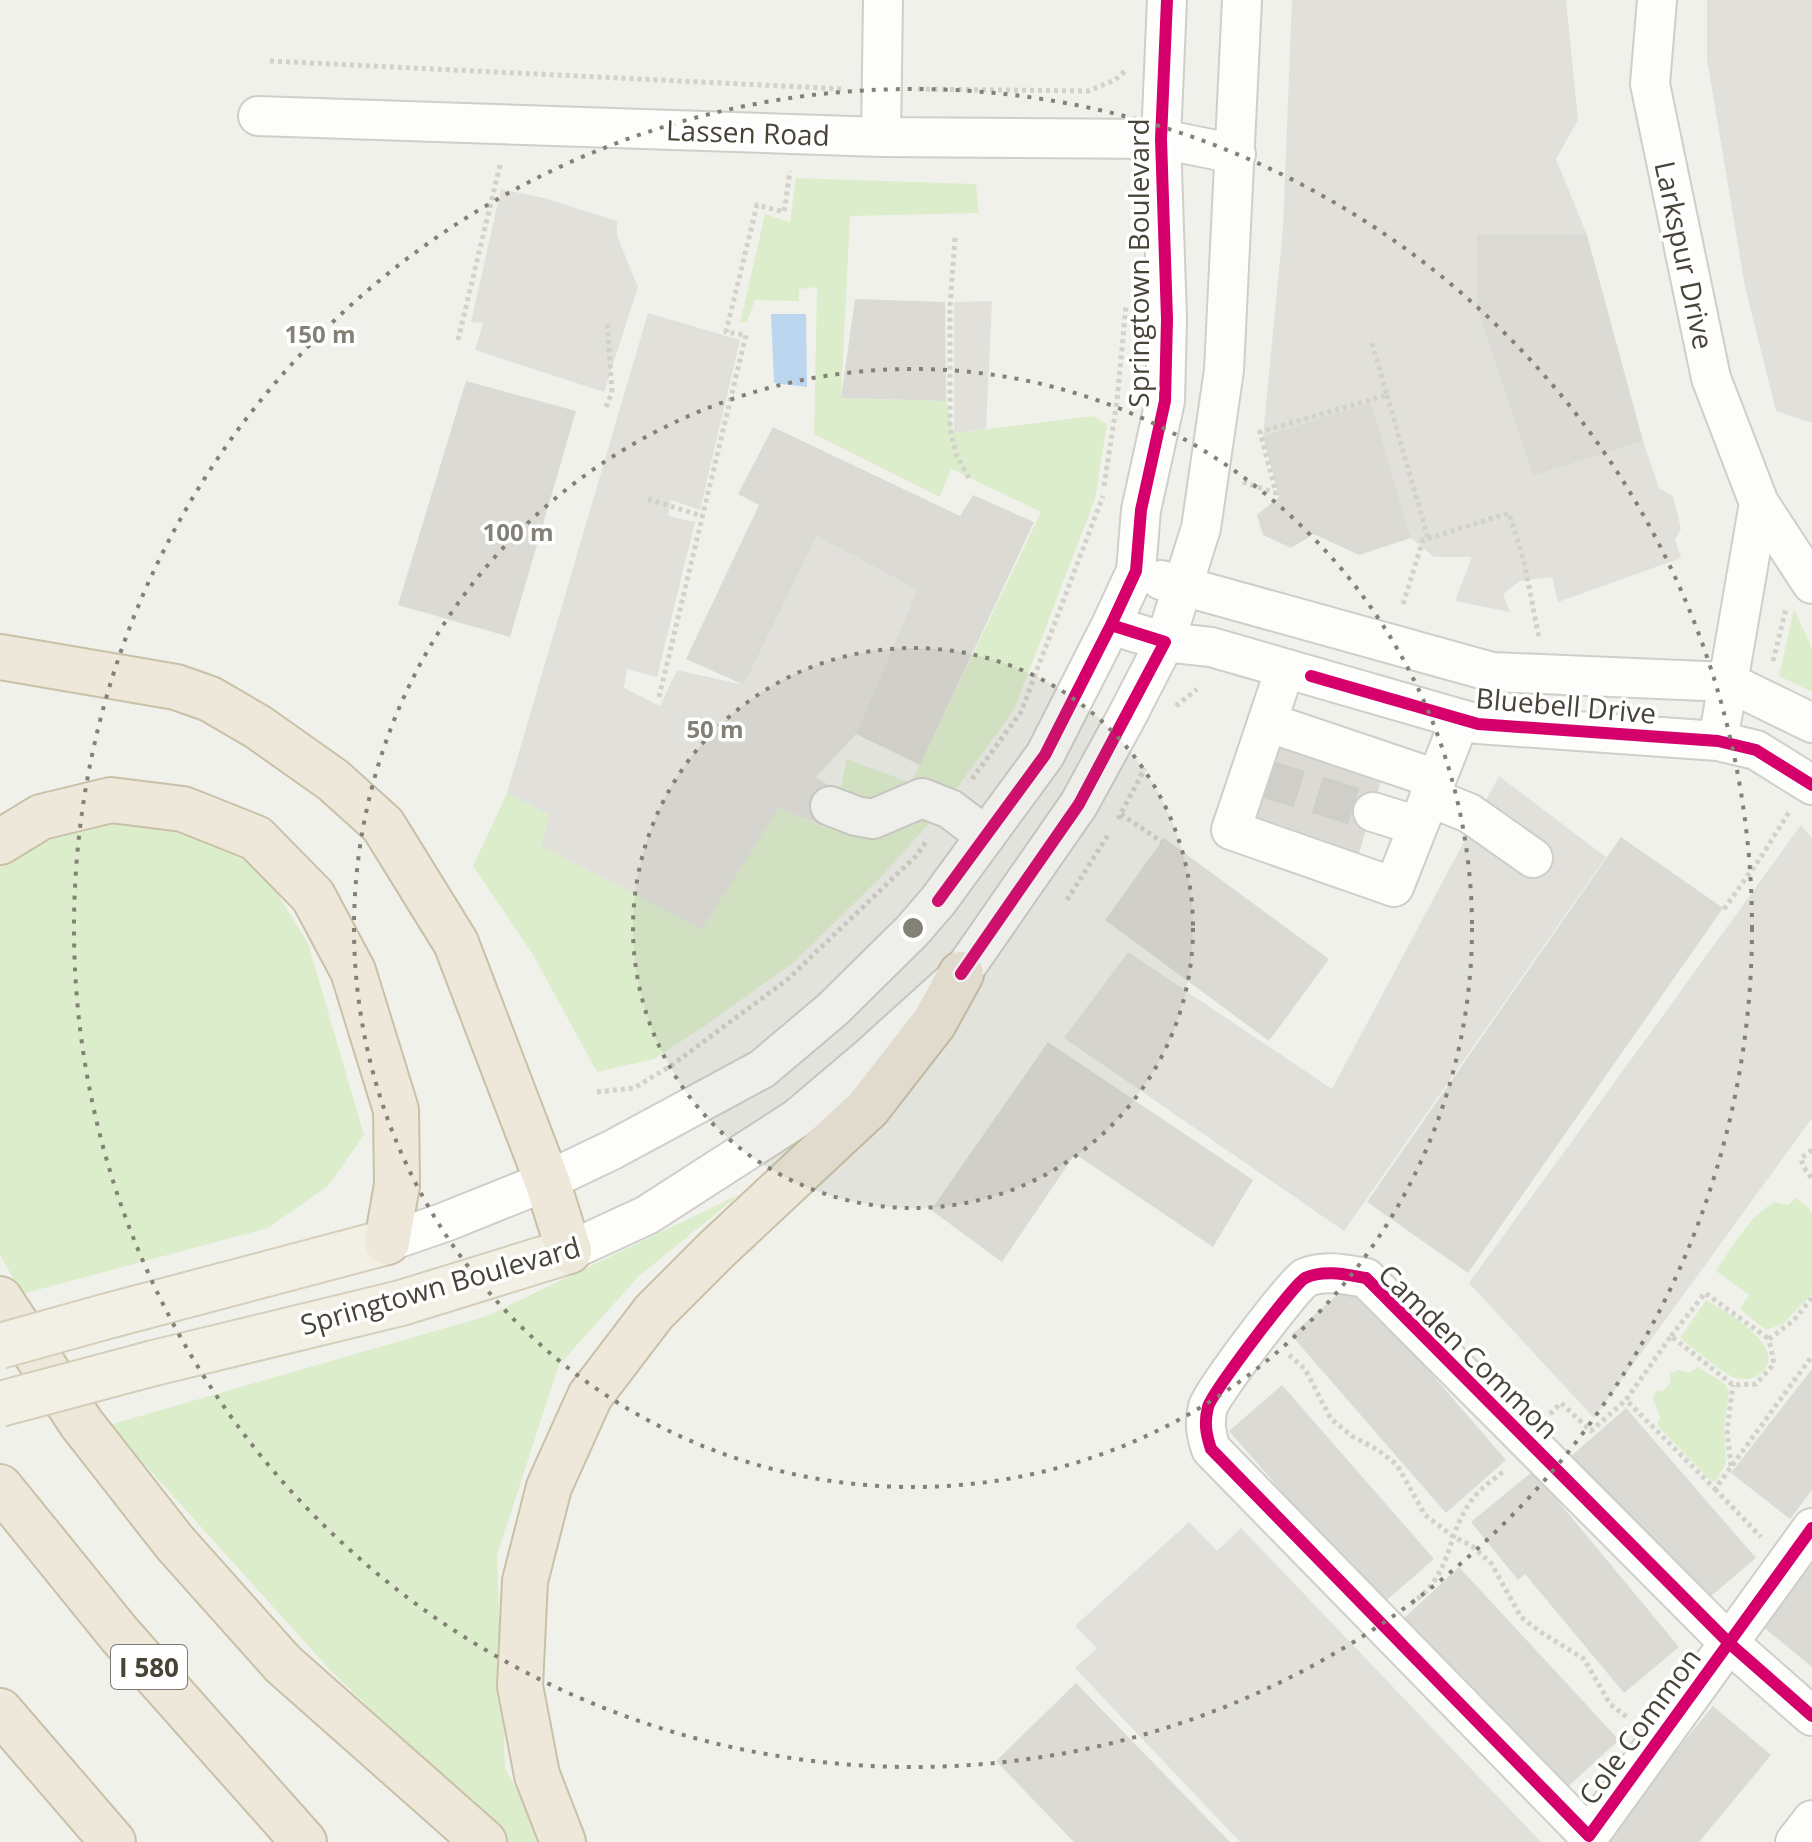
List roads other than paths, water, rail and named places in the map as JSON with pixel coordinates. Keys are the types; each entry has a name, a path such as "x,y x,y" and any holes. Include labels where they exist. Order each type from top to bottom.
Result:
{"highway":[{"path":"0,657 176,687 210,699 258,727 333,780 383,825 456,943 547,1181 569,1251"},
{"path":"0,842 41,817 111,800 183,809 256,838 304,886 313,896 353,971 396,1110 397,1185 387,1242"},
{"path":"563,1842 537,1775 520,1686 525,1581 549,1487 590,1396 654,1312 868,1108 934,1023 961,974"},
{"path":"0,1299 81,1423 194,1565 283,1664 484,1842"},
{"name":"I 580","path":"0,1487 120,1635 304,1842"},
{"path":"0,1711 113,1842"}],"main road":[{"name":"Springtown Boulevard","path":"0,1346 387,1242"},
{"name":"Springtown Boulevard","path":"0,1404 401,1303 569,1251"}],"street":[{"path":"881,137 883,0"},
{"name":"Springtown Boulevard","path":"387,1242 547,1181 612,1150 762,1069 833,1009 912,931 938,901 1045,755 1136,571 1141,510 1165,401 1167,319 1161,139 1167,0"},
{"name":"Springtown Boulevard","path":"569,1251 647,1215 796,1119 867,1059 961,974 1079,804 1165,642 1201,528 1224,370 1242,0"},
{"name":"Larkspur Drive","path":"1657,0 1650,84 1711,378 1759,503 1800,594"},
{"name":"Lassen Road","path":"258,116 881,137 1161,139 1236,154"},
{"path":"1718,741 1759,503"},
{"name":"Bluebell Drive","path":"1136,571 1183,588 1492,672 1728,682 1812,723"},
{"name":"Bluebell Drive","path":"1111,625 1165,642 1211,647 1478,724 1718,741 1756,750 1801,798"},
{"path":"1285,669 1267,722 1256,776 1231,830 1394,887 1460,720"},
{"path":"1267,722 1428,801 1469,813 1533,858"},
{"path":"830,806 873,819 922,798 950,809 986,836"},
{"path":"1373,812 1428,801"},
{"name":"Camden Common","path":"1589,1836 1211,1449 1204,1429 1208,1403 1304,1278 1337,1272 1366,1278 1729,1643 1812,1716"},
{"name":"Cole Common","path":"1589,1836 1812,1528"},
{"path":"1795,1842 1812,1820"}],"water":[{"path":"771,314 806,314 807,387 774,383"}],"tunnel":[{"path":"1263,778 1373,812"}]}
